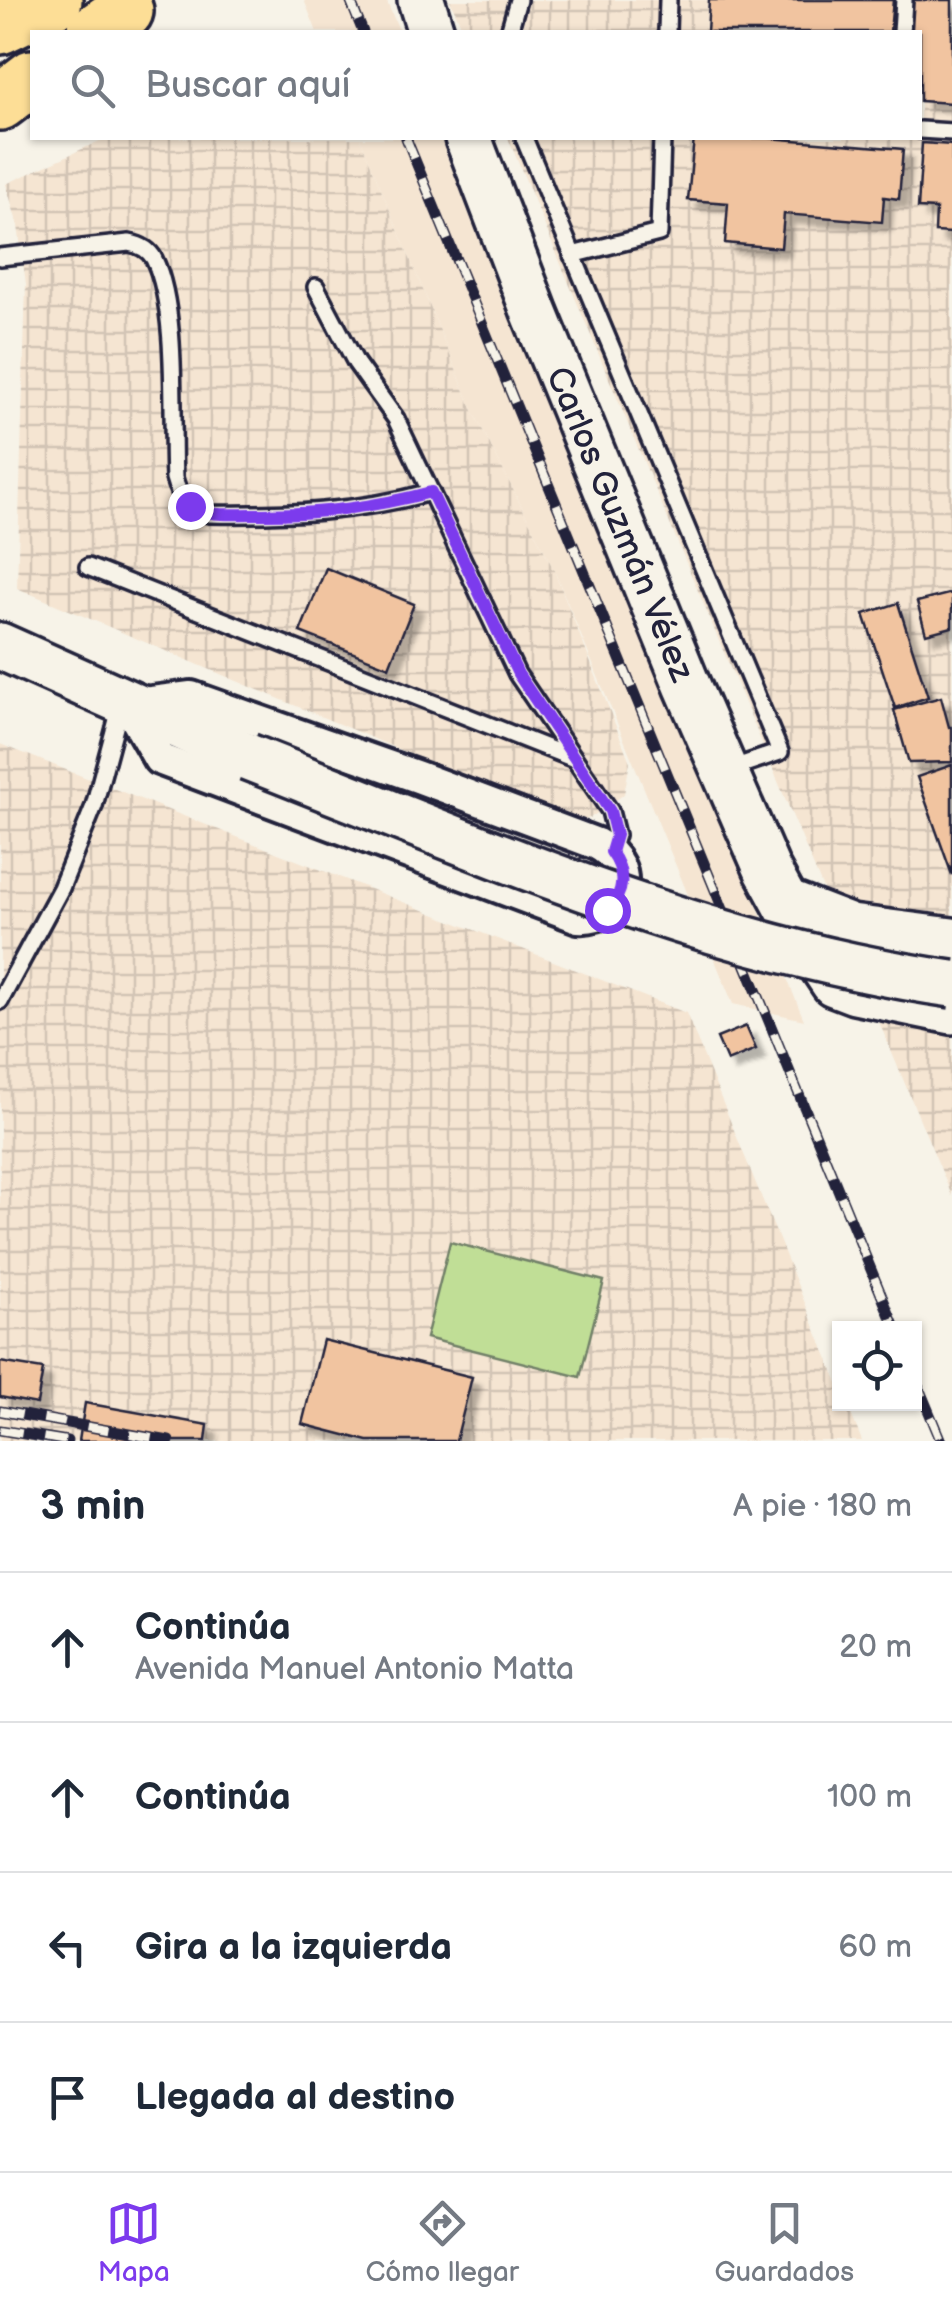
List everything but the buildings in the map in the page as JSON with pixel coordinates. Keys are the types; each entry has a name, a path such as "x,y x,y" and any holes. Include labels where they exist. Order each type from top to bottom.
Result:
{"highway":[{"path":"0,26 54,0"},
{"path":"0,102 30,80"}],"street":[{"path":"420,0 430,30"},
{"name":"Carlos Guzmán Vélez","path":"469,140 534,311 724,771 786,904 834,982 854,991 952,1011"},
{"path":"0,646 248,757 664,917 798,955 952,984"},
{"path":"191,696 435,782 611,852 622,872 619,895 607,910 588,918 578,917 159,759 125,704 191,696"},
{"path":"786,904 851,928 952,941"}],"lane":[{"path":"510,30 518,0"},
{"path":"666,30 668,0"},
{"path":"902,30 904,0"},
{"path":"922,130 952,132"},
{"path":"525,140 780,752 724,771"},
{"path":"572,255 659,232 662,140"},
{"path":"0,257 129,243 153,257 164,296 172,358 174,478 183,500 199,511 325,513 431,492"},
{"path":"316,287 356,363 396,419 518,674 610,811 616,835 611,852"},
{"path":"88,567 572,758"},
{"path":"0,1001 60,888 94,806 125,704"}],"shaded area":[{"path":"304,0 386,0 399,30 316,30"},
{"path":"450,0 952,0 952,1196 509,140 922,140 922,30 463,30"},
{"path":"102,140 361,140 474,413 554,570 630,762 624,794 590,818 573,823 17,588 26,284 18,226 6,184"},
{"path":"361,140 444,140 804,1020 733,1004 554,570 474,413"},
{"path":"0,744 686,1013 832,1369 832,1411 850,1411 862,1441 0,1441"}],"green space":[{"path":"450,1242 604,1281 580,1377 426,1338"}],"railway":[{"path":"350,0 362,30"},
{"path":"407,140 892,1321"},
{"path":"922,1395 941,1441"},
{"path":"0,1411 169,1441"},
{"path":"0,1430 67,1441"}],"route":[{"path":"190,506 209,514 307,514 378,505 431,492 518,674 610,811 616,835 611,852 622,872 622,884 614,904 607,910"}]}
